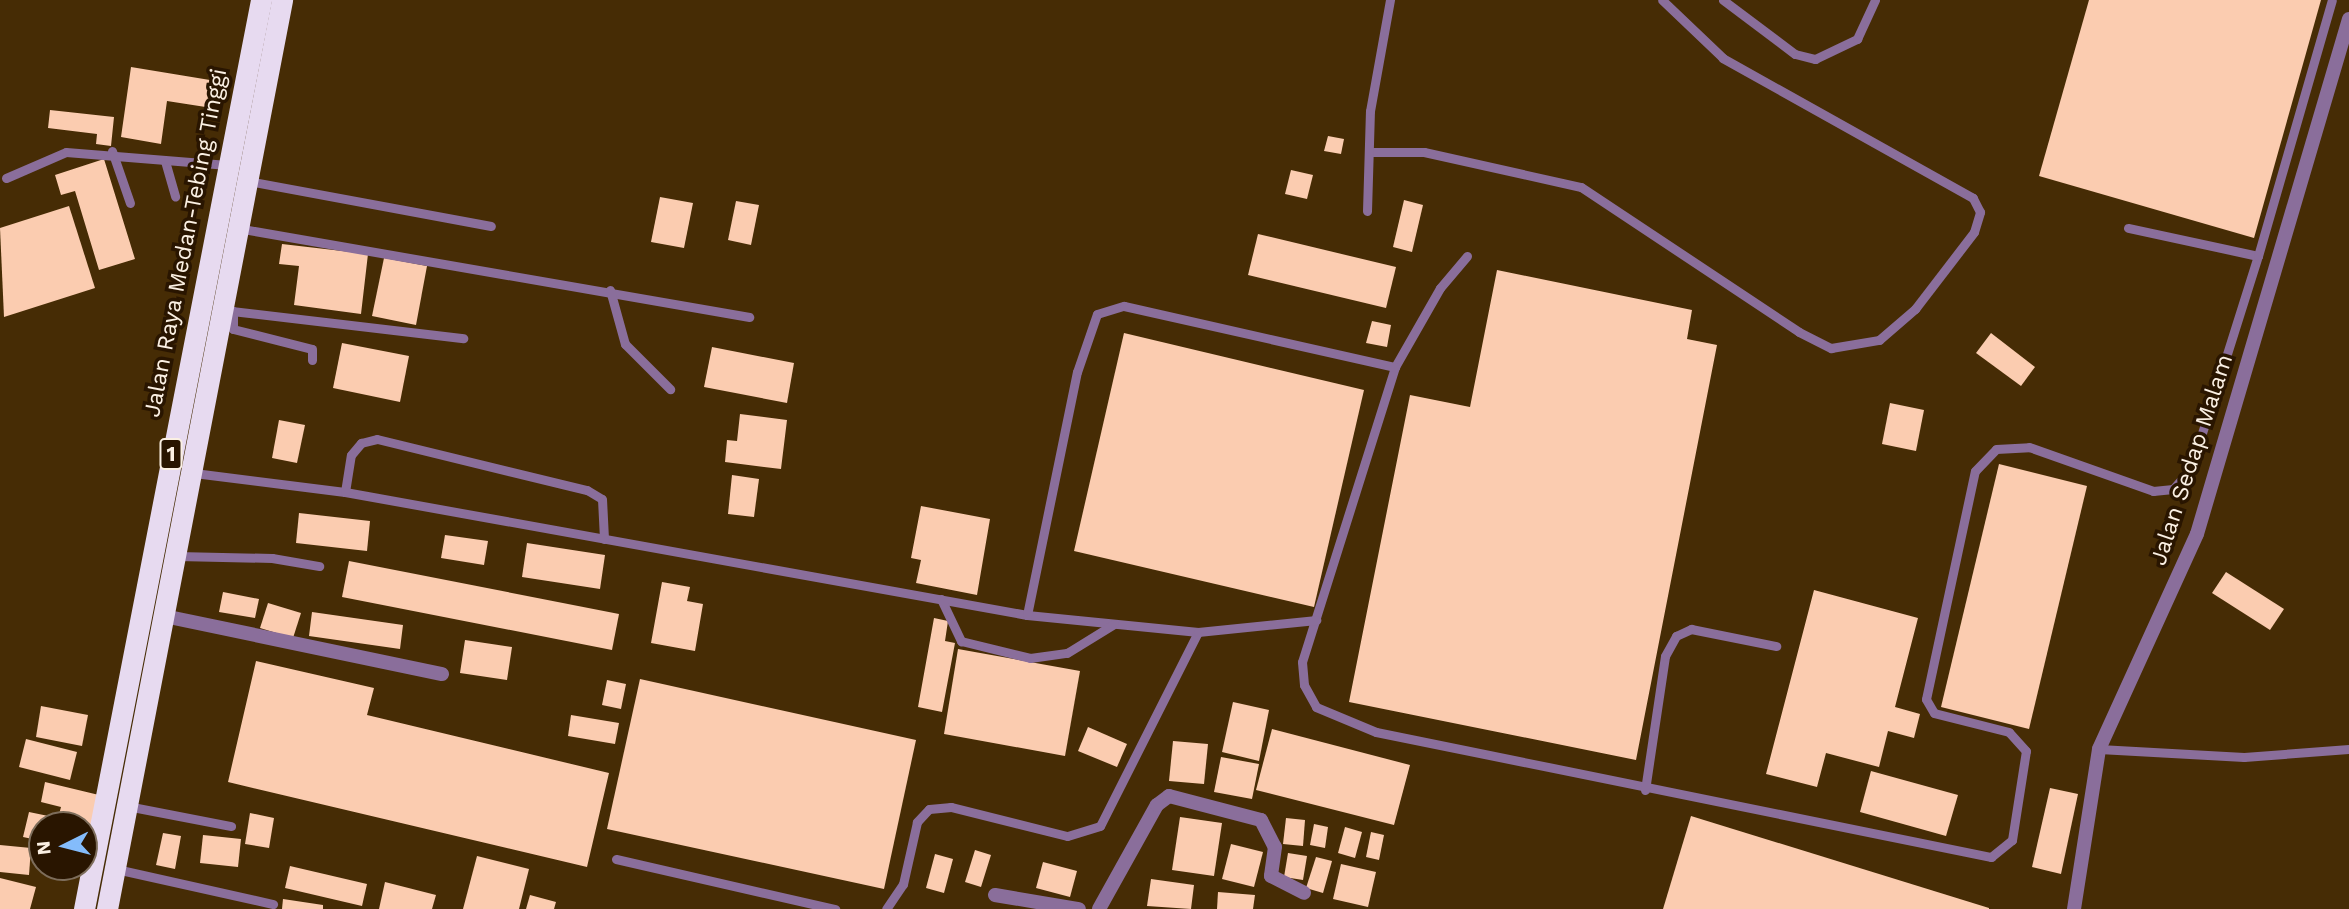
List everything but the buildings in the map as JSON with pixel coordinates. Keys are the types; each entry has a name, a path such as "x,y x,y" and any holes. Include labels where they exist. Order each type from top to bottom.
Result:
{"highway":[{"name":"Jalan Raya Medan-Tebing Tinggi","path":"84,909 261,0"},
{"name":"Jalan Raya Medan-Tebing Tinggi","path":"107,909 175,556 227,310 236,228 282,0"}],"street":[{"name":"Jalan Sedap Malam","path":"2074,909 2099,749 2197,534 2349,19"},
{"path":"164,616 442,674"},
{"path":"1098,909 1152,813 1169,796 1261,820 1275,847 1272,876 1304,893"},
{"path":"995,895 1079,909"}],"lane":[{"path":"1367,211 1370,110 1390,0"},
{"path":"1370,152 1424,152 1581,187 1799,332 1832,348 1879,340 1915,309 1974,232 1980,212 1973,198 1723,58 1662,0"},
{"path":"1723,0 1794,54 1815,59 1857,39 1875,0"},
{"path":"1467,256 1440,288 1395,367 1301,675 1316,707 1336,718 1645,790 1978,857 2008,849 2028,762 2021,741 1934,713 1926,699 1975,471 1996,449 2029,447 2153,491 2173,489 2191,468 2258,256 2332,0"},
{"path":"6,178 66,152 112,151 165,161 227,164"},
{"path":"112,151 130,203"},
{"path":"165,161 175,197"},
{"path":"246,181 491,226"},
{"path":"236,228 610,290 749,317"},
{"path":"2128,228 2258,256"},
{"path":"610,290 625,344 670,389"},
{"path":"1027,615 1082,349 1097,314 1124,306 1395,367"},
{"path":"312,360 312,349 233,329 227,310 463,338"},
{"path":"345,492 351,455 361,443 377,439 587,490 602,499 604,538"},
{"path":"194,473 345,492 1027,615 1198,632 1316,620"},
{"path":"175,556 272,558 319,566"},
{"path":"941,599 961,641 1030,658 1067,653 1114,624"},
{"path":"1645,790 1665,656 1676,636 1691,629 1776,646"},
{"path":"886,909 903,884 917,822 929,810 951,807 1067,836 1100,826 1198,632"},
{"path":"2099,749 2244,757 2349,749"},
{"path":"128,806 230,827"},
{"path":"616,859 835,909"},
{"path":"115,869 273,904"}]}
